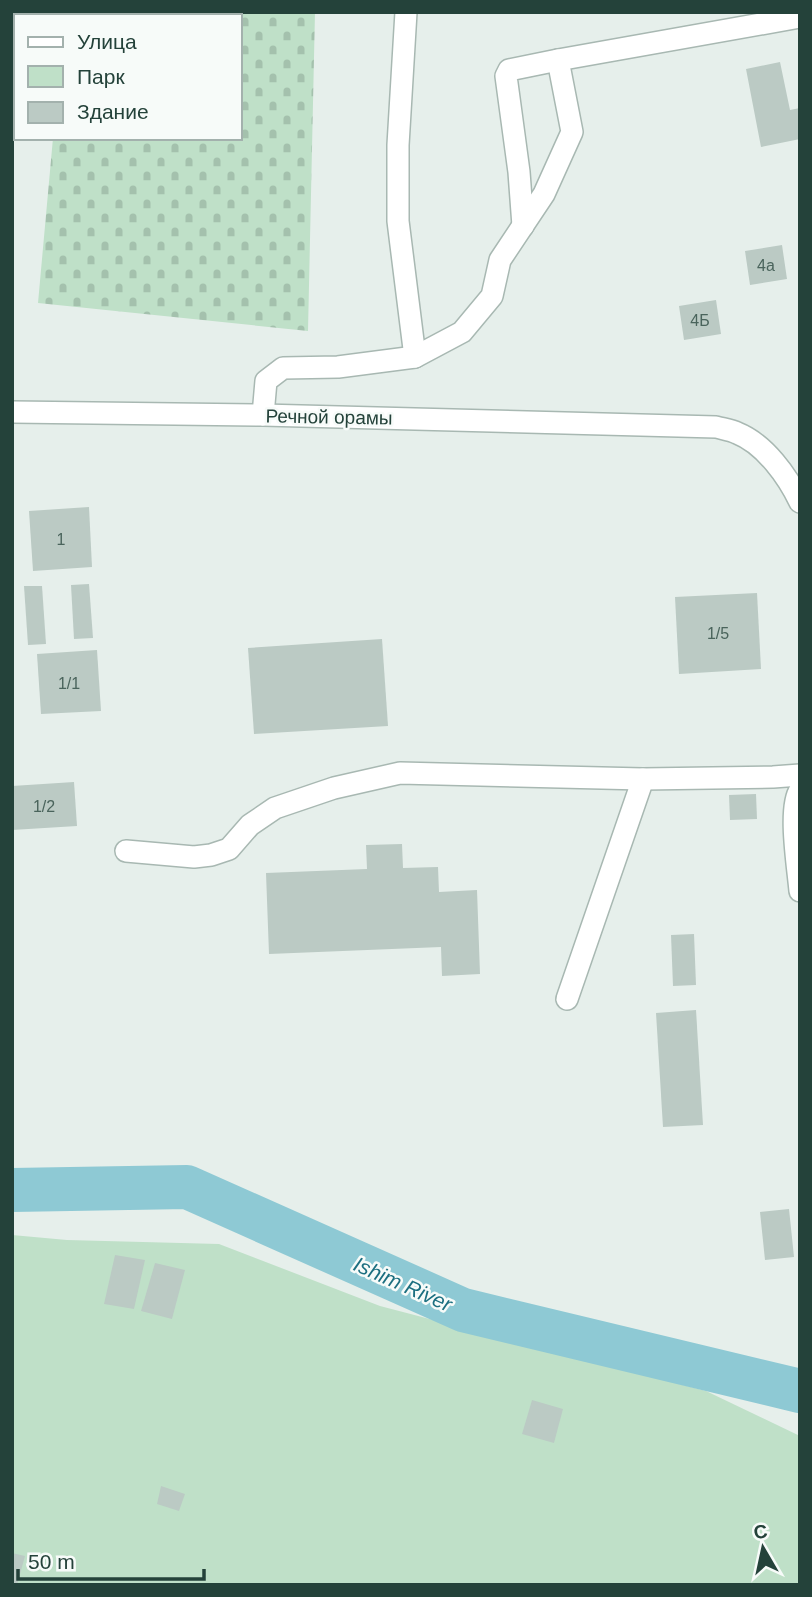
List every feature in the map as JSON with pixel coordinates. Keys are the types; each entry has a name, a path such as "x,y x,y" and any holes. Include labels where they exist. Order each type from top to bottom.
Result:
{"street":[{"path":"406,12 398,145 398,221 415,357"},
{"path":"523,226 506,76 509,70 800,17"},
{"path":"263,415 266,381 282,368 338,367 415,357 462,332 492,296 500,260 544,194 572,132 558,60"},
{"name":"Речной орамы","path":"12,412 263,415 716,427 739,433 761,449 791,484 800,502"},
{"path":"125,851 194,857 211,855 229,849 250,825 275,807 334,788 400,773 643,779 800,775"},
{"path":"567,999 643,779"},
{"path":"800,790 797,793 794,813 800,891"}],"green space":[{"path":"315,12 308,331 38,303 53,140 242,140 242,14 64,14"},
{"path":"12,1235 67,1240 219,1244 380,1306 706,1391 800,1436 800,1585 12,1585"}],"building":[{"path":"780,62 790,110 800,108 800,139 761,147 746,69"},
{"path":"782,245 787,279 750,285 745,251"},
{"path":"716,300 721,334 684,340 679,306"},
{"path":"89,507 92,567 33,571 29,511"},
{"path":"89,584 93,638 74,639 71,585"},
{"path":"24,586 42,586 46,644 28,645"},
{"path":"757,593 761,669 679,674 675,597"},
{"path":"382,639 388,726 254,734 248,648"},
{"path":"97,650 101,711 41,714 37,654"},
{"path":"74,782 77,826 12,830 12,786"},
{"path":"756,794 757,819 730,820 729,795"},
{"path":"402,844 403,868 438,867 439,892 477,890 480,974 442,976 441,947 269,954 266,873 367,869 366,845"},
{"path":"694,934 696,985 673,986 671,935"},
{"path":"696,1010 703,1125 663,1127 656,1013"},
{"path":"789,1209 794,1257 765,1260 760,1212"},
{"path":"115,1255 145,1260 134,1309 104,1304"},
{"path":"155,1263 185,1270 172,1319 141,1311"},
{"path":"532,1400 563,1409 554,1443 522,1434"},
{"path":"161,1486 185,1494 179,1511 157,1504"},
{"path":"12,1553 25,1556 17,1585 12,1585"}],"waterway":[{"name":"Ishim River","path":"12,1190 187,1187 463,1310 800,1391"}]}
